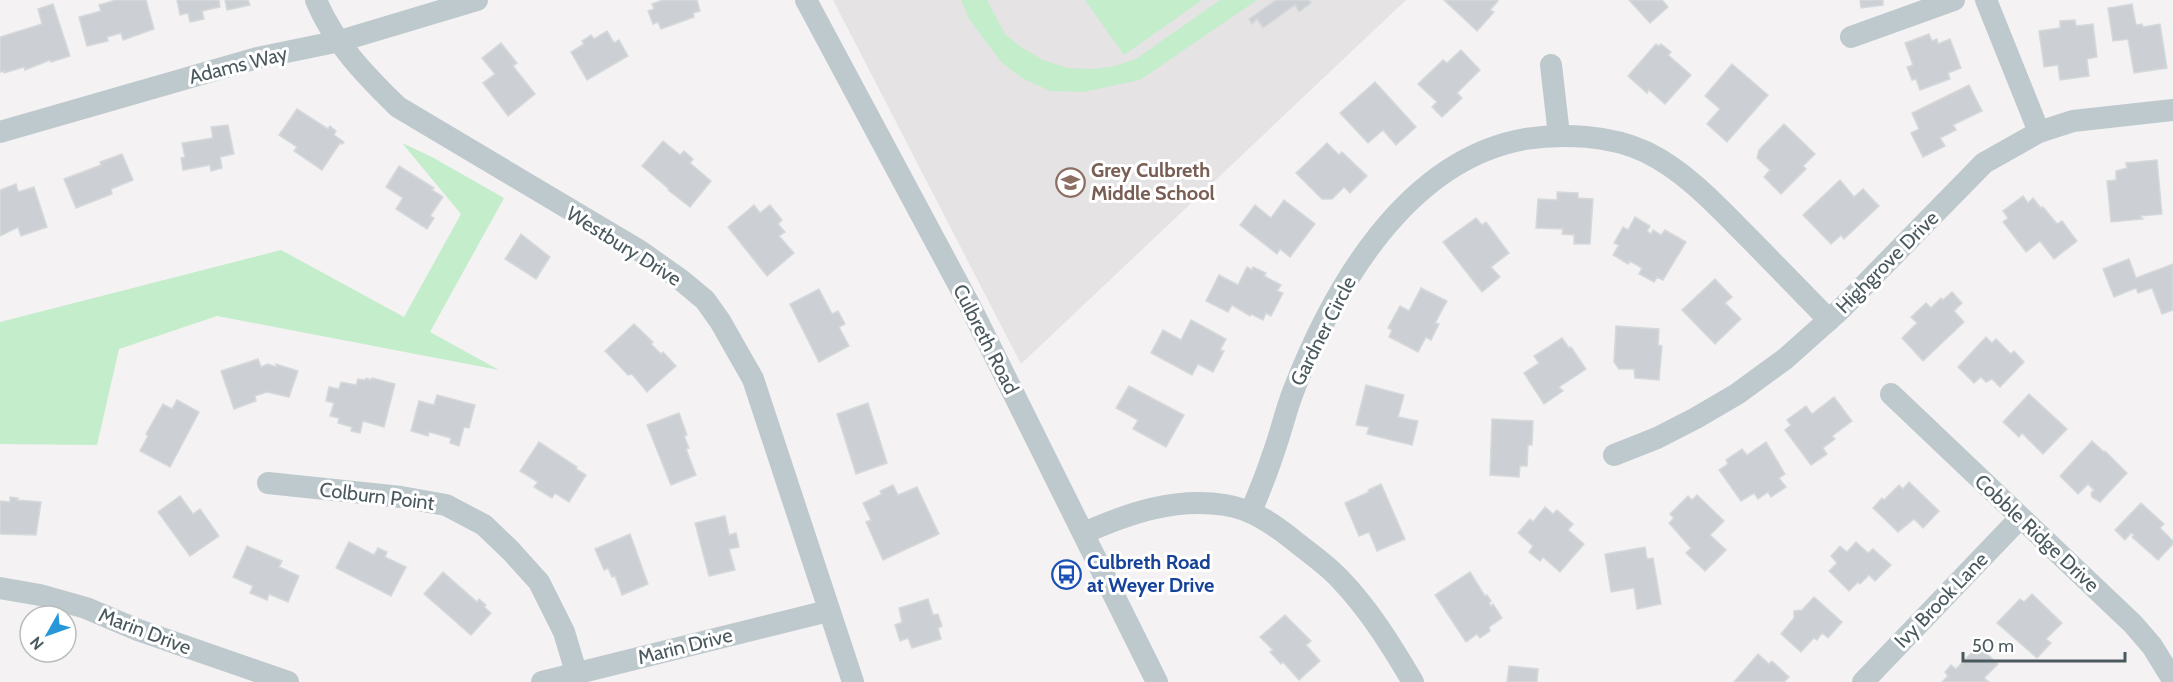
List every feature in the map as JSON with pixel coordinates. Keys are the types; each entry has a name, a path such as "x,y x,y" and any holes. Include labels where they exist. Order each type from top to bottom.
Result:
{"street":[{"name":"Westbury Drive","path":"316,0 340,42 367,77 398,106 640,251 705,300 720,321 753,379 853,682"},
{"name":"Adams Way","path":"0,132 257,58 340,42 477,0"},
{"name":"Culbreth Road","path":"806,0 970,306 1157,682"},
{"path":"1851,37 1954,0"},
{"path":"1986,0 2039,132"},
{"path":"1551,65 1559,135"},
{"name":"Highgrove Drive","path":"1614,455 1667,433 1737,394 1785,359 1829,320 1984,163 2039,132 2073,121 2173,110"},
{"name":"Gardner Circle","path":"1251,512 1272,457 1292,393 1324,321 1352,273 1383,230 1424,188 1473,155 1514,141 1559,135 1587,137 1644,152 1672,168 1706,195 1829,320"},
{"name":"Cobble Ridge Drive","path":"1891,394 2133,624 2152,646 2173,680"},
{"name":"Colburn Point","path":"268,483 401,497 446,505 484,525 538,582 564,632 576,672"},
{"path":"1084,533 1115,520 1160,506 1209,503 1227,505 1251,512 1281,530 1339,577 1385,635 1413,682"},
{"name":"Ivy Brook Lane","path":"1863,682 2020,518"},
{"name":"Marin Drive","path":"0,588 40,595 86,608 138,630 288,682"},
{"name":"Marin Drive","path":"542,682 828,611"}],"shaded area":[{"name":"Grey Culbreth Middle School","path":"833,0 1406,0 1021,364"}],"green space":[{"path":"961,0 987,0 1005,34 1043,60 1067,68 1094,69 1115,66 1136,59 1220,0 1257,0 1140,80 1083,92 1050,91 1022,78 1001,62 969,19"},
{"path":"1085,0 1202,0 1124,55"},
{"path":"402,143 432,157 504,198 430,332 499,370 217,316 119,349 97,445 0,444 0,322 281,250 404,317 461,214"}],"building":[{"path":"116,0 146,0 154,29 123,40 121,33 107,37 108,41 87,46 79,17 101,11 99,5"},
{"path":"177,0 219,0 220,7 202,11 204,19 190,22 188,13 180,15"},
{"path":"225,0 248,0 250,5 227,10"},
{"path":"663,0 697,0 700,11 693,13 694,17 661,29 658,22 653,24 648,11 654,9 652,4"},
{"path":"1276,0 1309,0 1311,3 1299,12 1295,5 1263,28 1257,19 1252,24 1249,19"},
{"path":"1444,0 1498,1 1490,10 1494,12 1477,31"},
{"path":"1629,0 1662,0 1668,7 1650,23"},
{"path":"1860,0 1883,0 1883,5 1861,8"},
{"path":"53,4 70,56 51,62 50,60 25,70 24,67 0,72 0,37 42,24 38,9"},
{"path":"2132,4 2136,25 2142,24 2143,27 2160,24 2167,68 2134,73 2128,39 2113,41 2108,8"},
{"path":"2075,20 2076,26 2093,24 2097,57 2087,59 2089,76 2060,80 2058,65 2044,67 2039,31 2060,28 2060,21"},
{"path":"607,31 614,43 619,40 628,56 587,80 571,52 584,44 582,41 591,35 594,39"},
{"path":"1929,34 1932,41 1937,39 1938,44 1950,39 1961,68 1948,73 1950,79 1920,90 1916,79 1912,80 1907,67 1913,65 1905,43"},
{"path":"501,43 517,63 513,66 535,94 508,116 483,83 495,74 482,58"},
{"path":"1656,44 1659,46 1661,44 1671,52 1668,55 1691,75 1665,104 1649,90 1647,93 1628,76"},
{"path":"1461,50 1480,70 1457,93 1462,98 1442,117 1432,107 1437,102 1418,84 1443,60 1447,63"},
{"path":"1732,64 1768,95 1727,142 1707,124 1720,109 1705,96"},
{"path":"1375,82 1416,127 1396,145 1383,130 1368,143 1340,113"},
{"path":"1969,85 1982,111 1953,125 1956,130 1940,138 1945,146 1923,157 1911,133 1919,129 1912,113"},
{"path":"297,109 328,129 330,126 336,131 334,135 344,142 340,143 322,170 294,151 297,147 279,135"},
{"path":"1784,124 1815,154 1803,166 1806,169 1781,194 1764,177 1770,170 1757,158 1759,150"},
{"path":"228,125 234,154 220,157 222,168 211,171 210,165 183,170 181,158 185,157 182,143 213,138 211,127"},
{"path":"663,141 680,155 684,151 693,159 690,163 711,181 690,207 642,166"},
{"path":"1327,143 1339,155 1342,152 1367,176 1350,193 1344,187 1332,199 1322,199 1296,173"},
{"path":"122,154 133,180 111,189 112,194 76,208 64,179"},
{"path":"2157,160 2162,214 2140,216 2143,219 2111,222 2107,181 2116,180 2116,171 2127,168 2126,163"},
{"path":"399,166 434,188 432,190 443,197 430,216 434,218 427,229 396,209 403,198 386,187"},
{"path":"1840,180 1854,197 1863,189 1879,206 1844,239 1841,235 1831,244 1803,215"},
{"path":"16,184 18,192 34,187 47,227 21,236 18,227 0,236 0,190"},
{"path":"1557,192 1578,193 1578,198 1593,199 1590,244 1574,244 1574,235 1562,234 1563,229 1536,228 1538,199 1557,200"},
{"path":"2023,196 2028,203 2033,198 2057,224 2062,221 2077,241 2054,259 2040,241 2026,252 2003,222 2008,218 2003,211"},
{"path":"1284,200 1315,224 1290,257 1280,249 1277,254 1240,225 1255,205 1271,218"},
{"path":"754,205 760,213 770,205 782,220 778,224 785,232 779,236 794,253 767,276 728,227"},
{"path":"1635,217 1650,226 1647,231 1651,234 1653,230 1661,235 1665,230 1686,242 1663,280 1657,277 1654,282 1639,274 1642,268 1630,261 1628,264 1613,255 1619,245 1614,243 1623,227 1628,230"},
{"path":"1476,218 1482,225 1486,222 1509,253 1491,267 1500,277 1482,292 1443,242"},
{"path":"521,234 550,257 536,279 505,259"},
{"path":"2129,259 2136,278 2173,264 2173,310 2162,314 2152,288 2138,293 2136,288 2114,297 2103,269"},
{"path":"1247,267 1252,270 1253,267 1266,273 1264,276 1281,285 1277,291 1283,293 1271,316 1266,313 1263,320 1251,314 1250,316 1232,305 1228,312 1206,301 1219,275 1238,285"},
{"path":"1715,279 1732,297 1725,303 1741,319 1715,344 1682,310"},
{"path":"1421,288 1447,301 1435,323 1439,324 1431,340 1426,337 1418,352 1389,337 1392,330 1388,328 1400,306 1409,311"},
{"path":"819,289 832,314 838,311 845,324 839,327 849,346 819,362 790,304"},
{"path":"1952,292 1962,303 1954,311 1964,322 1923,361 1902,338 1917,323 1911,317 1926,303 1931,308 1941,298 1943,300"},
{"path":"1191,320 1226,339 1220,350 1224,351 1213,372 1198,364 1192,375 1151,353 1163,330 1181,340"},
{"path":"634,324 653,342 651,344 661,354 663,352 676,366 647,392 632,374 628,375 605,351"},
{"path":"1616,326 1659,329 1658,345 1662,346 1659,380 1635,378 1634,369 1619,369 1614,362"},
{"path":"1986,337 1992,343 1996,339 2011,354 2014,351 2024,362 2000,387 1992,379 1986,382 1981,377 1974,383 1958,367"},
{"path":"1562,338 1586,369 1559,387 1563,391 1544,404 1524,373 1539,363 1534,356"},
{"path":"258,359 261,367 268,364 276,367 276,364 298,371 289,397 267,392 255,396 256,401 234,409 221,371"},
{"path":"366,378 395,384 384,427 363,421 360,433 351,431 352,427 338,423 339,418 330,416 334,403 326,401 329,387 339,389 341,382 356,385 358,379 365,380"},
{"path":"1366,385 1404,395 1398,417 1418,421 1412,445 1367,434 1369,427 1356,425"},
{"path":"1129,386 1184,415 1166,447 1133,429 1138,420 1116,408"},
{"path":"2029,394 2067,429 2043,454 2022,433 2019,437 2003,422"},
{"path":"437,395 475,405 469,428 464,427 459,446 450,443 451,438 429,432 428,436 411,431 419,401 434,405"},
{"path":"1834,397 1852,421 1832,436 1835,439 1823,448 1827,454 1811,465 1785,430 1791,425 1787,420 1806,406 1812,414"},
{"path":"177,400 199,412 170,467 140,451 148,436 146,434 163,404 172,409"},
{"path":"868,403 887,463 856,474 837,414"},
{"path":"679,413 687,435 684,436 689,448 686,449 696,475 671,485 647,425"},
{"path":"1492,419 1533,421 1532,445 1528,445 1527,466 1520,466 1519,477 1490,475"},
{"path":"2092,441 2127,473 2100,502 2092,497 2091,493 2094,490 2088,484 2078,494 2060,476"},
{"path":"539,442 586,475 569,502 555,493 552,498 534,487 538,482 520,471"},
{"path":"1766,442 1785,474 1779,478 1786,487 1771,497 1768,492 1758,499 1754,493 1741,501 1719,470 1728,464 1726,460 1742,449 1747,455"},
{"path":"1909,482 1939,511 1923,528 1914,519 1898,532 1873,508 1899,485 1903,489"},
{"path":"1381,484 1405,539 1377,551 1369,532 1359,536 1345,503"},
{"path":"893,485 898,495 917,487 939,534 883,560 866,522 871,520 863,503 882,494 880,491"},
{"path":"1697,495 1724,521 1710,535 1726,550 1705,571 1686,553 1691,548 1669,523 1674,518 1670,514 1688,496 1692,500"},
{"path":"180,496 193,514 200,509 219,536 190,556 158,512"},
{"path":"10,497 18,498 17,500 41,502 36,535 0,534 0,501 10,502"},
{"path":"2141,503 2164,524 2160,528 2173,541 2173,544 2158,560 2132,537 2134,535 2131,533 2125,540 2115,530"},
{"path":"1545,507 1553,514 1557,510 1573,524 1568,530 1584,544 1560,572 1543,557 1540,561 1529,552 1533,546 1518,533 1530,519 1533,522"},
{"path":"725,516 729,535 736,533 739,547 729,549 735,570 709,576 695,523"},
{"path":"630,534 648,584 622,595 615,576 612,577 608,568 604,570 595,549"},
{"path":"349,542 374,555 378,548 387,552 385,557 406,567 391,596 336,568"},
{"path":"1856,542 1868,553 1873,549 1891,565 1875,581 1869,575 1849,591 1829,571 1837,563 1831,556 1840,546 1847,552"},
{"path":"247,546 282,561 279,567 299,576 288,602 269,594 267,600 250,593 253,586 233,577"},
{"path":"1645,547 1647,559 1653,558 1661,604 1637,609 1634,588 1611,592 1605,554"},
{"path":"443,572 477,602 479,599 491,613 471,635 424,594"},
{"path":"1470,572 1485,596 1487,595 1491,601 1489,603 1491,606 1493,604 1502,618 1489,627 1490,631 1480,638 1477,634 1466,642 1435,595"},
{"path":"2032,594 2062,623 2046,639 2051,643 2037,658 1997,623 2020,599 2024,602"},
{"path":"1814,597 1842,622 1828,638 1822,633 1817,640 1814,638 1801,652 1781,634 1794,618 1794,611 1802,610"},
{"path":"928,599 933,615 938,614 942,626 938,628 941,639 912,648 908,638 900,641 895,625 902,622 899,608"},
{"path":"1285,615 1311,641 1306,645 1320,661 1299,680 1283,662 1281,664 1270,652 1273,650 1260,637"},
{"path":"1978,646 1998,664 1984,678 1989,682 1942,682 1948,676 1945,672 1951,665 1956,669"},
{"path":"1758,654 1769,664 1772,661 1789,677 1784,682 1734,682"},
{"path":"1509,666 1538,669 1537,682 1507,682"}],"place":[{"name":"Grey Culbreth Middle School","path":"1070,182"},
{"name":"Culbreth Road at Weyer Drive","path":"1066,574"}]}
